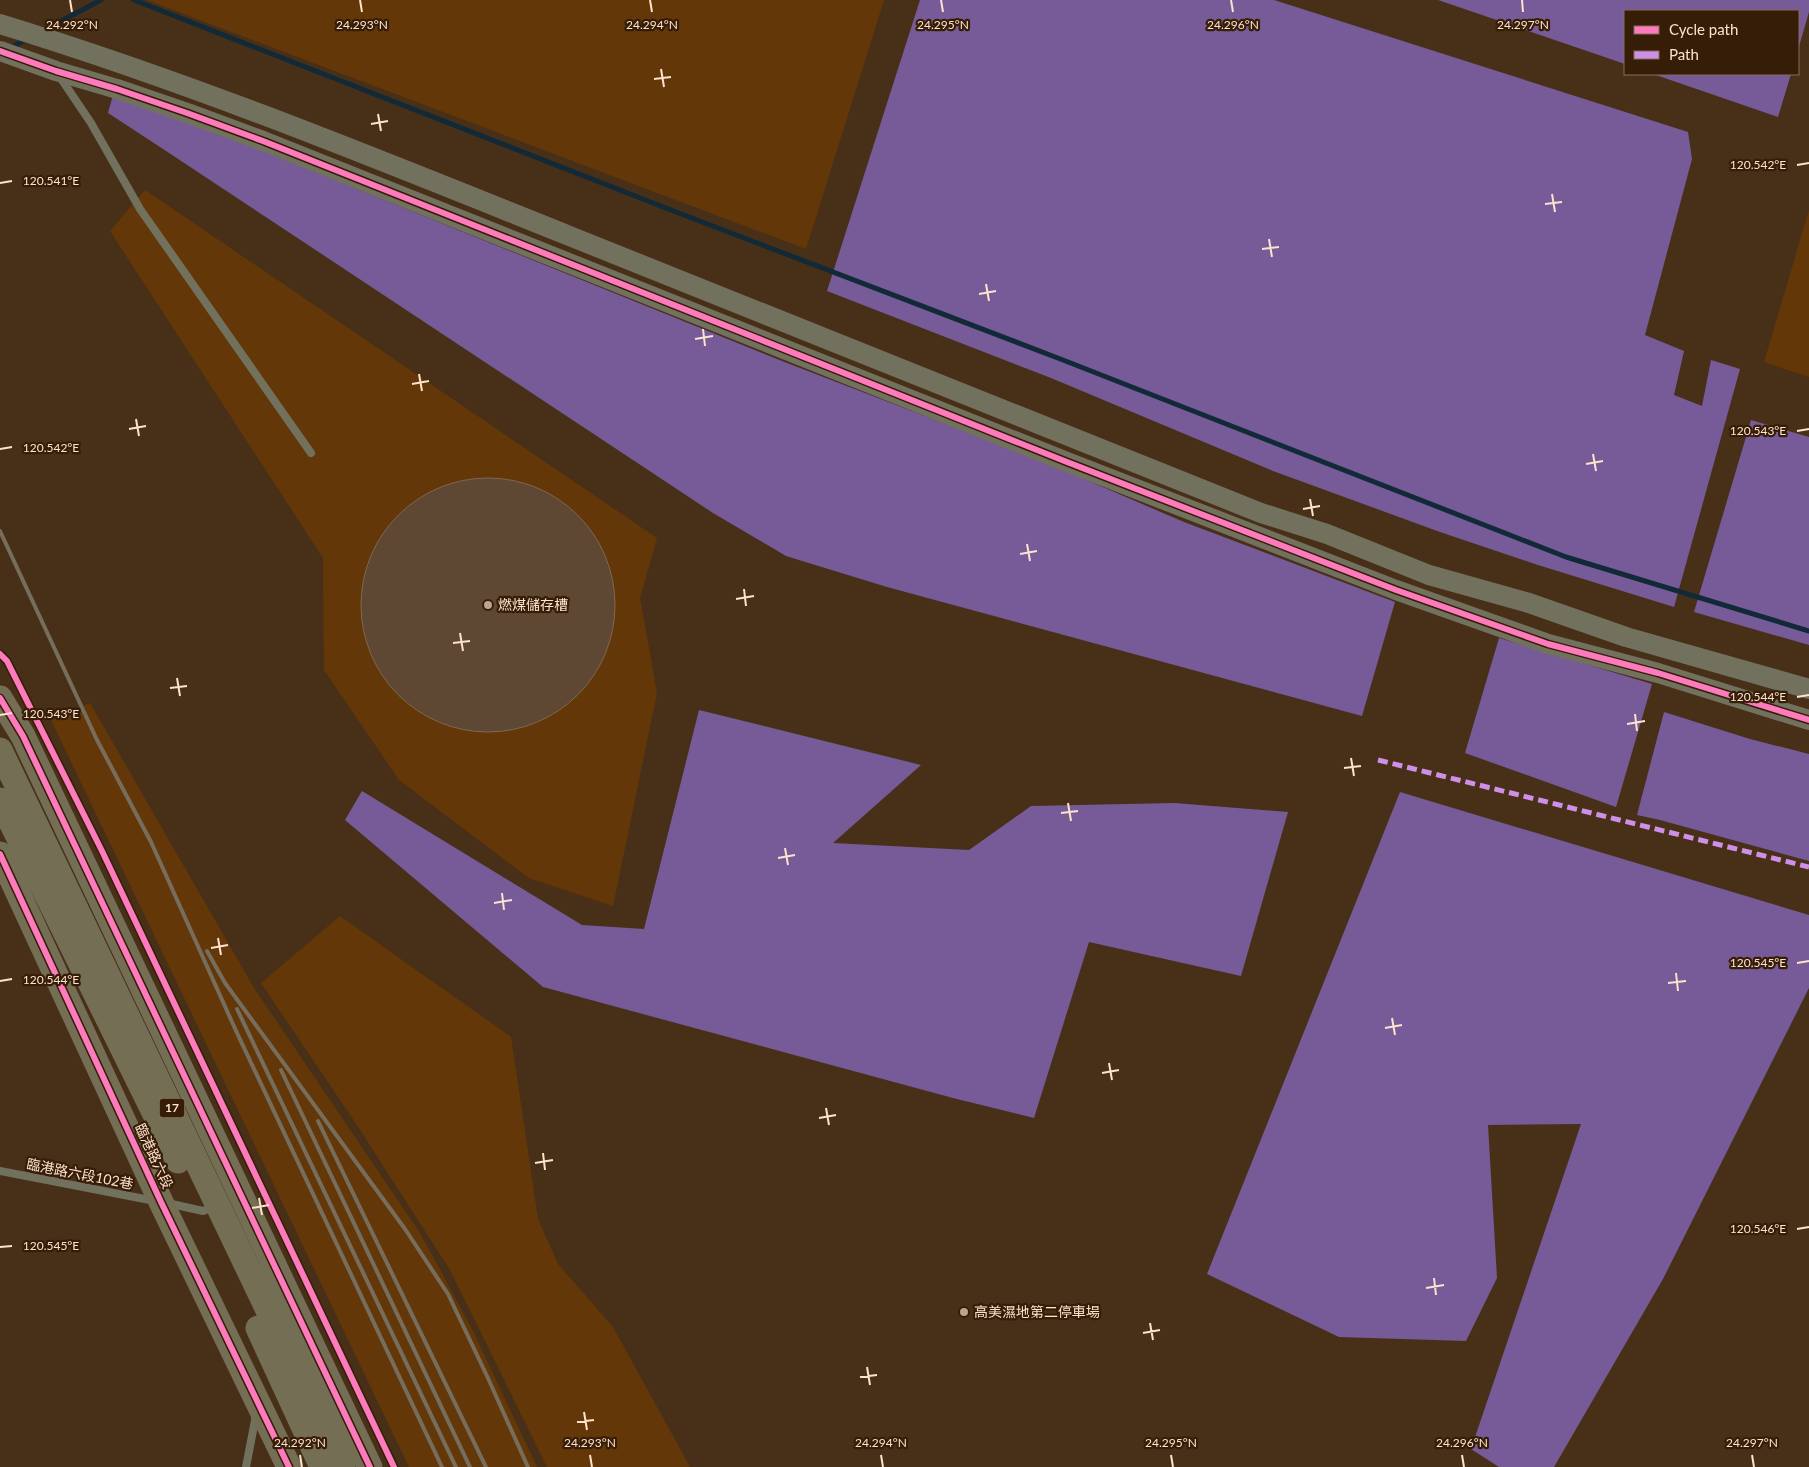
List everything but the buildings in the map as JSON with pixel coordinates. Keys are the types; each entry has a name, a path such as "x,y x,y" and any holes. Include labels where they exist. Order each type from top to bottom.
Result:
{"main road":[{"name":"臨港路六段","path":"0,698 23,736 224,1201 343,1467"},
{"name":"臨港路六段","path":"0,750 224,1201 322,1467"},
{"name":"臨港路六段","path":"0,800 370,1467"},
{"name":"臨港路六段","path":"0,854 161,1202 289,1467"}],"street":[{"path":"0,24 63,43 183,84 422,177 1261,513 1327,534 1429,575 1529,603 1626,637 1809,689"},
{"path":"56,71 63,43"},
{"path":"0,51 56,71 117,89 263,141 1246,533 1396,590 1548,644 1658,674 1809,720"},
{"path":"412,200 422,177"},
{"path":"799,355 809,332"}],"lane":[{"path":"56,71 91,122 140,209 311,453"},
{"name":"臨港路六段102巷","path":"0,1171 161,1202 224,1201"},
{"path":"246,1467 259,1404"}],"shaded area":[{"path":"147,0 884,0 806,249"},
{"path":"920,0 1274,0 1688,132 1692,159 1645,335 1684,351 1674,395 1702,406 1711,360 1740,369 1674,607 1538,565 1440,532 1273,471 1051,378 827,291"},
{"path":"1438,0 1809,0 1809,12 1799,47 1799,10 1624,10 1624,64"},
{"path":"1656,75 1791,75 1778,117"},
{"path":"113,95 199,125 787,363 1047,463 1184,522 1395,602 1362,716 887,587 786,556 713,513 108,113"},
{"path":"145,190 657,538 640,598 657,693 613,906 529,878 399,780 324,670 323,558 110,231"},
{"path":"1809,210 1809,377 1764,362"},
{"path":"1751,420 1809,437 1809,645 1694,612"},
{"path":"1499,638 1652,684 1616,807 1465,753"},
{"path":"90,703 254,988 420,1233 473,1331 537,1467 409,1467 51,720"},
{"path":"699,710 921,765 833,843 969,850 1031,806 1174,803 1288,812 1241,976 1089,942 1034,1118 953,1098 543,987 345,820 362,791 582,925 644,929"},
{"path":"1664,712 1750,739 1809,754 1809,861 1637,815"},
{"path":"1400,792 1809,915 1809,988 1663,1279 1554,1467 1499,1467 1471,1449 1581,1124 1488,1125 1497,1278 1466,1341 1339,1337 1207,1274"},
{"path":"340,916 511,1037 538,1219 558,1264 613,1327 690,1467 547,1467 450,1270 355,1122 261,983"}],"waterway":[{"path":"42,31 101,0"},
{"path":"134,0 1566,557 1809,631"},
{"path":"9,49 28,38"}],"railway":[{"path":"0,531 97,740 151,842 237,1033 442,1467"},
{"path":"207,951 225,983 405,1229 448,1294 528,1467"},
{"path":"237,1009 456,1467"},
{"path":"281,1070 470,1467"},
{"path":"318,1121 486,1467"}],"marked path":[{"path":"1378,760 1809,867"}],"cycle path":[{"path":"0,51 56,71 117,89 263,141 1067,462 1396,590 1548,644 1658,673 1809,720"},
{"path":"0,654 7,661 102,851 394,1467"},
{"path":"0,698 23,736 370,1467"},
{"path":"0,854 161,1202 289,1467"}],"place":[{"name":"燃煤儲存槽","path":"488,605"},
{"name":"高美濕地第二停車場","path":"964,1312"}]}
